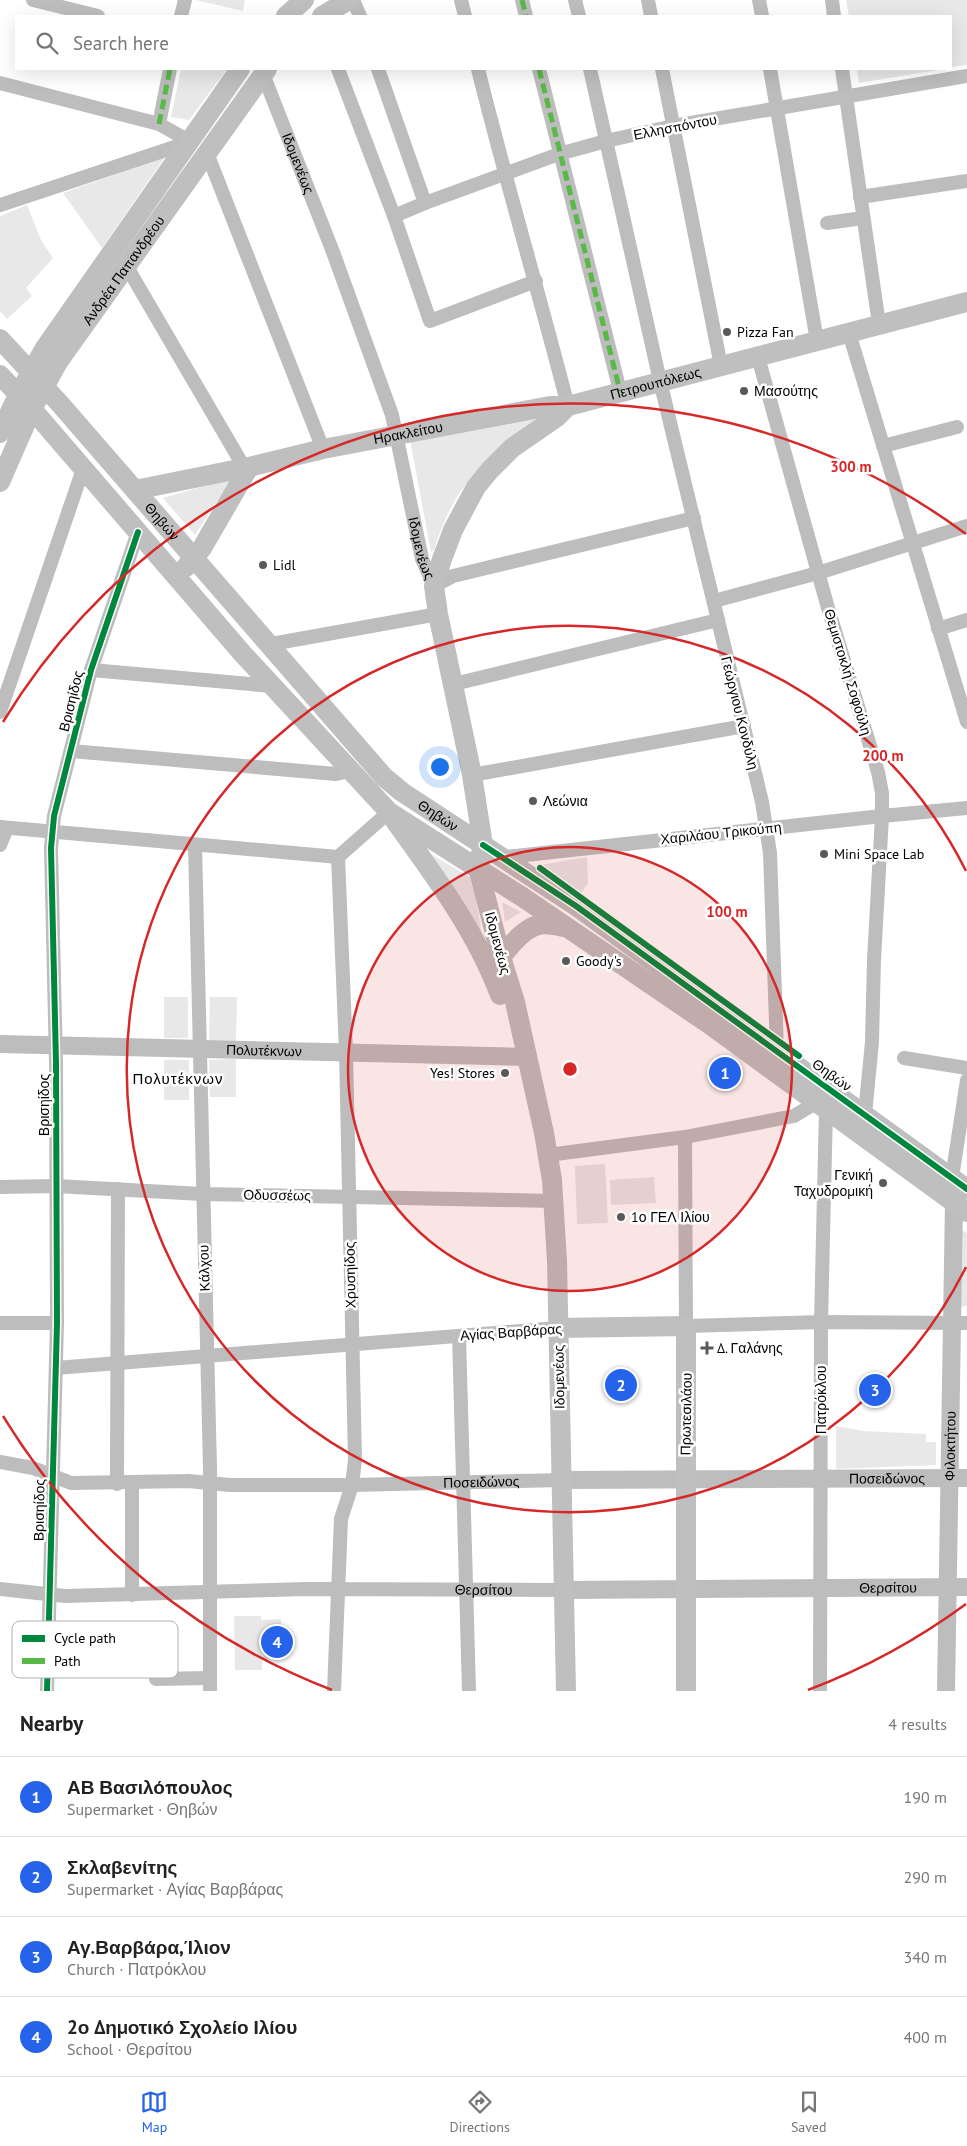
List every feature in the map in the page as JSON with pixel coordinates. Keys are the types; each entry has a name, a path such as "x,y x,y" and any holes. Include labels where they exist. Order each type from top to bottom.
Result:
{"main road":[{"path":"324,15 349,0"},
{"name":"Ανδρέα Παπανδρέου","path":"38,379 58,362 127,267 198,147 239,70"},
{"name":"Ανδρέα Παπανδρέου","path":"0,434 25,402 73,308 198,147 265,72"},
{"name":"Πετρουπόλεως","path":"434,586 454,530 476,487 512,448 557,417 568,406 879,324 967,303"},
{"name":"Θηβών","path":"0,339 38,379 384,777 402,792 576,906 777,1050 865,1114 960,1195"},
{"name":"Θηβών","path":"0,375 84,468 272,686 389,812 478,868 709,1024 821,1105 960,1195"},
{"name":"Ανδρέα Παπανδρέου","path":"0,482 25,402"},
{"name":"Ηρακλείτου","path":"135,490 396,434 550,406 568,406"},
{"path":"176,576 194,559 249,467"},
{"name":"Ιδομενέως","path":"434,586 484,845 478,868 501,957 515,1002 548,1156 554,1201 566,1691"},
{"name":"Ιδομενέως","path":"389,812 466,925 486,962 502,1002 522,1036"},
{"path":"501,957 518,938 534,927 544,924 564,926"},
{"name":"Αγίας Βαρβάρας","path":"558,1328 686,1326"},
{"name":"Πρωτεσιλάου","path":"686,1326 686,1691"}],"street":[{"path":"181,15 185,0"},
{"path":"353,0 360,15"},
{"path":"461,0 465,15"},
{"path":"522,0 526,15"},
{"path":"575,0 578,15"},
{"path":"648,0 651,15"},
{"path":"759,0 762,15"},
{"path":"832,0 834,15"},
{"path":"42,1 94,15"},
{"path":"159,124 170,70"},
{"path":"338,70 394,216 430,321 536,281"},
{"path":"378,70 425,203"},
{"path":"478,70 568,406"},
{"path":"539,70 620,391"},
{"name":"Γεώργιου Κονδύλη","path":"590,70 660,381 767,828 770,853 777,1050"},
{"path":"662,70 722,366"},
{"path":"770,70 817,341"},
{"path":"842,70 879,324"},
{"name":"Ιδομενέως","path":"265,72 392,415 422,559 434,586"},
{"name":"Ελλησπόντου","path":"394,216 559,154 606,141 674,126 967,76"},
{"path":"0,83 159,124 198,147 323,449"},
{"path":"0,205 198,147"},
{"path":"860,197 967,181"},
{"path":"827,223 863,218"},
{"path":"127,267 241,462 249,467"},
{"path":"849,333 966,718"},
{"name":"Θεμιστοκλή Σοφούλη","path":"758,357 818,573 878,772 882,793 872,1042 865,1114"},
{"path":"883,446 957,427"},
{"path":"0,712 84,468"},
{"path":"434,586 453,576 694,518"},
{"path":"714,601 818,573 967,526"},
{"name":"Βρισηίδος","path":"49,1621 57,1324 54,816 91,670 138,532"},
{"path":"267,643 277,643 438,614"},
{"path":"454,684 718,620"},
{"path":"938,630 967,620"},
{"path":"91,670 272,686"},
{"path":"472,775 744,726"},
{"path":"71,752 336,774 350,771"},
{"name":"Χαριλάου Τρικούπη","path":"478,868 500,857 967,808"},
{"path":"0,845 3,827 338,857 389,812"},
{"name":"Κάλχου","path":"195,845 210,1482 210,1684"},
{"name":"Χρυσηίδος","path":"334,1691 342,1519 352,1485 355,1460 346,1052 338,857"},
{"name":"Πολυτέκνων","path":"0,1044 527,1057"},
{"path":"904,1058 967,1068"},
{"path":"960,1195 967,1080"},
{"path":"548,1156 685,1137 794,1116 821,1105"},
{"name":"Πατρόκλου","path":"820,1691 821,1105"},
{"name":"Πρωτεσιλάου","path":"685,1137 686,1326"},
{"name":"Οδυσσέως","path":"0,1187 56,1186 202,1194 554,1201"},
{"path":"117,1484 118,1189"},
{"name":"Φιλοκτήτου","path":"946,1691 948,1478 959,1323 960,1195"},
{"name":"Αγίας Βαρβάρας","path":"686,1326 821,1322 959,1323"},
{"path":"0,1323 57,1324"},
{"name":"Αγίας Βαρβάρας","path":"56,1368 558,1328"},
{"path":"459,1336 469,1691"},
{"name":"Ποσειδώνος","path":"0,1462 33,1468 71,1483 117,1484 210,1482 230,1485 352,1485 562,1480 967,1478"},
{"path":"132,1483 132,1595"},
{"name":"Θερσίτου","path":"0,1589 65,1596 338,1589 686,1590 967,1587"},
{"name":"Βρισηίδος","path":"47,1678 47,1691"},
{"path":"156,1679 210,1684"}],"shaded area":[{"path":"196,0 245,0 243,11"},
{"path":"846,0 967,0 967,65 952,67 952,15 849,15"},
{"path":"181,70 226,70 189,120 171,117"},
{"path":"857,70 937,70 859,83"},
{"path":"165,157 102,248 63,193"},
{"path":"27,205 41,240 53,258 26,288 32,296 7,319 0,311 0,216"},
{"path":"538,417 539,420 502,446 473,474 451,508 434,550 431,552 410,440"},
{"path":"229,479 230,481 195,535 163,498"},
{"path":"431,854 473,879 482,935"},
{"path":"587,857 588,883 581,893 540,865"},
{"path":"502,902 521,912 505,922"},
{"path":"164,997 188,997 188,1038 164,1038"},
{"path":"210,997 237,997 236,1041 209,1040"},
{"path":"236,1059 236,1097 210,1097 209,1060"},
{"path":"164,1060 189,1060 189,1100 164,1100"},
{"path":"605,1164 608,1223 577,1224 575,1166"},
{"path":"654,1177 656,1203 611,1205 610,1180"},
{"path":"962,1230 967,1233 967,1306 960,1307"},
{"path":"836,1426 863,1431 926,1434 926,1442 936,1442 936,1465 836,1469"},
{"path":"234,1616 261,1616 261,1620 281,1619 282,1659 263,1659 262,1651 262,1670 235,1670"}],"marked path":[{"path":"522,0 526,15"},
{"path":"159,124 170,70"},
{"path":"539,70 620,391"}],"cycle path":[{"path":"49,1621 57,1323 56,1063 51,848 54,816 91,670 138,532"},
{"path":"483,845 576,906 967,1189"},
{"path":"540,868 799,1056"},
{"path":"47,1678 47,1691"}],"place":[{"name":"Pizza Fan","path":"727,332"},
{"name":"Μασούτης","path":"744,391"},
{"name":"Lidl","path":"263,565"},
{"name":"Λεώνια","path":"533,801"},
{"name":"Mini Space Lab","path":"824,854"},
{"name":"Goody's","path":"566,961"},
{"name":"Yes! Stores","path":"505,1073"},
{"name":"ΑΒ Βασιλόπουλος","path":"725,1073"},
{"name":"Γενική Ταχυδρομική","path":"883,1183"},
{"name":"1ο ΓΕΛ Ιλίου","path":"621,1217"},
{"name":"Δ. Γαλάνης","path":"707,1348"},
{"name":"Σκλαβενίτης","path":"621,1385"},
{"name":"Αγ.Βαρβάρα,Ίλιον","path":"875,1390"},
{"name":"2ο Δημοτικό Σχολείο Ιλίου","path":"277,1642"}],"district":[{"name":"Πολυτέκνων","path":"178,1079"}]}
